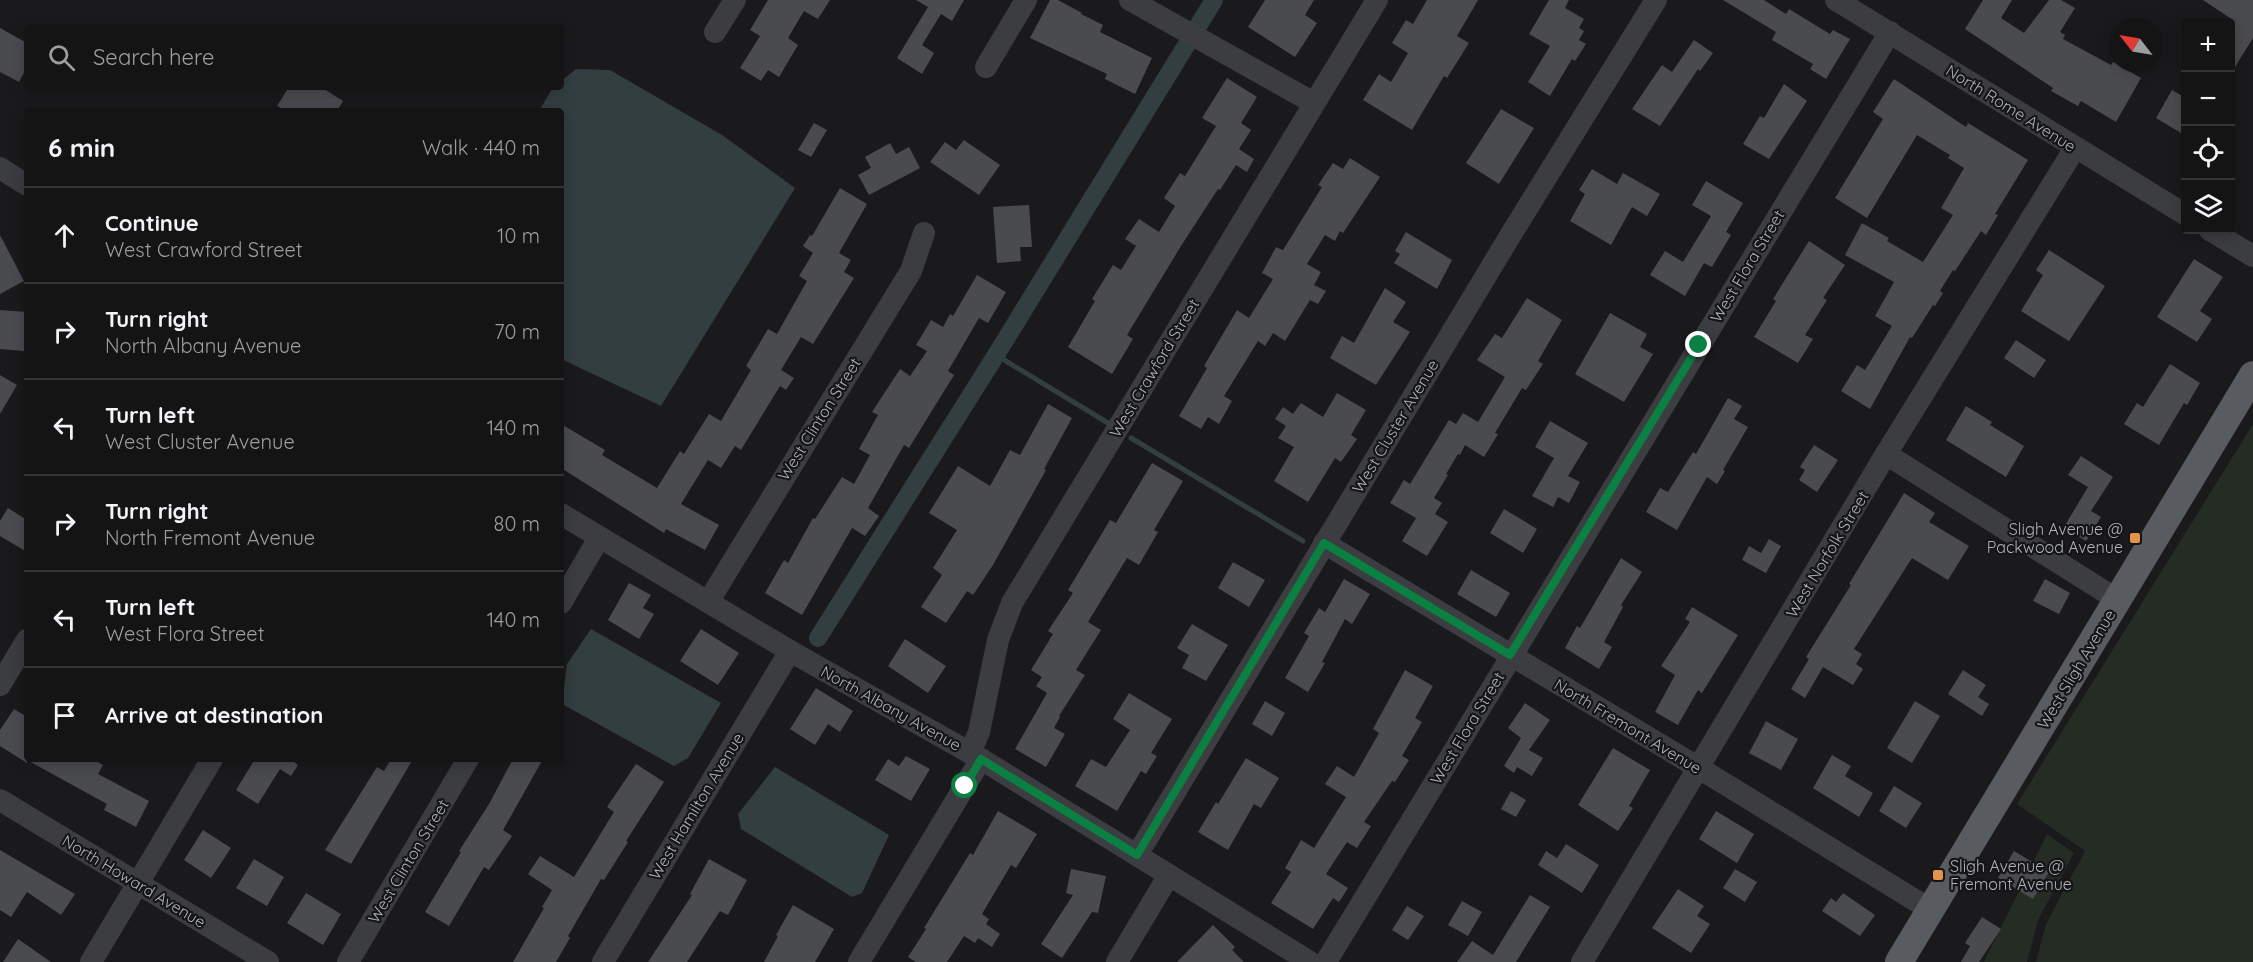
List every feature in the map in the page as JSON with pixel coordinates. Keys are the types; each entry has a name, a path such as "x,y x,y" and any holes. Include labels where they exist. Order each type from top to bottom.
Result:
{"main road":[{"name":"West Sligh Avenue","path":"1899,962 2253,375"}],"street":[{"path":"715,32 735,0"},
{"path":"986,67 1026,0"},
{"path":"1130,0 1314,102"},
{"name":"West Crawford Street","path":"859,962 975,756 998,640 1012,603 1377,0"},
{"name":"West Cluster Avenue","path":"1137,855 1324,543 1656,0"},
{"name":"North Rome Avenue","path":"1836,0 2181,212"},
{"name":"West Flora Street","path":"1326,962 1510,655 1890,32"},
{"name":"West Norfolk Street","path":"1582,962 1886,454 2075,148"},
{"path":"0,168 24,183"},
{"name":"West Clinton Street","path":"708,602 911,271 924,233"},
{"path":"2217,234 2253,256"},
{"path":"1886,454 2118,600"},
{"name":"North Albany Avenue","path":"564,516 789,651 975,756 1310,962"},
{"path":"564,598 600,538"},
{"name":"North Fremont Avenue","path":"1324,543 1931,910"},
{"path":"0,685 24,645"},
{"name":"West Hamilton Avenue","path":"603,962 789,651"},
{"path":"91,962 210,762"},
{"name":"West Clinton Street","path":"348,962 466,762"},
{"name":"North Howard Avenue","path":"0,800 268,962"},
{"path":"1117,962 1169,875"}],"shaded area":[{"path":"576,69 610,70 722,135 795,188 661,406 564,360 564,108 541,108 551,90 564,90 564,79"},
{"path":"2253,424 2253,962 2036,962 2046,924 2085,851 2017,804"},
{"path":"591,629 721,703 688,758 674,766 564,705 567,664"},
{"path":"775,767 889,835 862,893 852,897 741,829 738,814"},
{"path":"2047,834 2074,853 2038,920 2027,962 1984,962"}],"building":[{"path":"768,0 830,0 818,19 804,11 788,38 798,45 779,77 768,70 761,81 740,68 760,36 750,30"},
{"path":"916,0 964,0 952,21 941,14 922,45 934,53 922,74 897,58 928,7"},
{"path":"1050,0 1058,0 1082,13 1103,25 1100,32 1152,58 1135,94 1105,79 1107,74 1030,38"},
{"path":"1265,0 1314,0 1305,15 1317,23 1295,57 1248,27"},
{"path":"1427,0 1478,0 1457,36 1469,43 1447,78 1444,76 1412,130 1363,100 1379,74 1391,82 1408,53 1392,43 1406,20 1413,24"},
{"path":"1549,0 1569,0 1565,8 1584,19 1579,28 1584,31 1579,40 1586,44 1575,61 1572,59 1550,96 1528,82 1550,46 1529,34"},
{"path":"1723,0 1764,0 1786,14 1789,9 1830,34 1833,30 1850,39 1826,79 1810,69 1813,64 1772,40 1776,32"},
{"path":"1983,0 2012,0 2001,18 2024,33 2049,0 2061,0 2075,8 2060,32 2065,35 2063,39 2109,64 2109,72 2130,72 2141,78 2116,122 2081,101 2078,106 2051,91 2053,88 1965,29"},
{"path":"2203,0 2253,0 2253,38 2235,67 2235,18 2230,18"},
{"path":"0,28 24,41 24,73 19,82 0,72"},
{"path":"1694,40 1713,53 1700,71 1698,69 1660,126 1632,109 1662,65 1672,72"},
{"path":"1227,78 1257,97 1241,123 1251,130 1239,149 1254,159 1247,172 1236,165 1220,190 1218,189 1127,335 1133,339 1112,374 1068,347 1095,301 1092,299 1113,265 1121,270 1136,246 1125,239 1139,219 1159,232 1175,206 1164,198 1180,173 1185,176 1216,126 1202,118"},
{"path":"1894,79 1966,127 1968,123 2028,160 1995,214 1998,215 1986,235 1981,231 1940,291 1943,293 1935,306 1933,305 1912,338 1910,337 1870,409 1841,391 1857,365 1865,370 1892,326 1875,316 1894,282 1845,255 1862,223 1889,238 1887,241 1923,262 1953,215 1941,208 1964,168 1948,158 1950,155 1917,135 1867,218 1835,198 1883,119 1873,112"},
{"path":"1784,84 1807,101 1769,159 1743,144 1760,116 1764,118"},
{"path":"287,90 326,90 343,101 339,108 281,108 277,106"},
{"path":"2172,90 2181,95 2181,133 2156,118"},
{"path":"1501,109 1534,128 1499,184 1466,163"},
{"path":"814,123 827,130 811,157 798,150"},
{"path":"964,140 1000,165 979,195 930,162 945,142 956,150"},
{"path":"890,143 896,154 909,147 920,168 869,195 858,175 871,168 865,157"},
{"path":"1350,158 1380,177 1343,233 1340,231 1335,241 1325,235 1307,264 1321,272 1314,285 1326,291 1318,304 1310,300 1285,341 1273,333 1265,346 1258,341 1224,396 1232,401 1219,424 1208,417 1201,429 1179,416 1207,368 1204,366 1237,310 1249,318 1273,279 1262,273 1276,247 1283,250 1322,187 1318,185 1333,163 1343,169"},
{"path":"1592,169 1617,184 1623,173 1660,194 1647,216 1632,207 1611,245 1570,221 1585,194 1579,190"},
{"path":"1706,181 1743,203 1726,232 1731,235 1712,267 1704,263 1685,296 1650,275 1665,251 1683,262 1711,216 1692,205"},
{"path":"840,188 867,204 839,253 851,260 844,272 854,278 813,344 801,337 781,370 794,378 786,390 780,386 741,450 735,446 721,468 708,460 681,504 719,525 705,550 666,529 664,533 564,470 564,426 605,450 602,455 657,488 680,451 684,454 709,414 721,421 751,370 746,366 768,329 777,334 807,281 799,276 813,253 803,246 810,235 812,236"},
{"path":"1029,205 1032,247 1020,247 1021,261 997,263 993,207"},
{"path":"1406,232 1452,260 1437,289 1394,263 1400,254 1395,251"},
{"path":"0,235 24,281 0,294"},
{"path":"1809,241 1845,265 1823,298 1827,300 1805,335 1813,339 1798,363 1754,337 1776,301 1773,299"},
{"path":"2049,250 2105,286 2069,341 2021,311 2043,275 2036,270"},
{"path":"2194,259 2223,277 2200,311 2212,319 2197,342 2157,317"},
{"path":"977,275 1006,292 988,323 979,318 948,371 954,375 909,448 904,445 868,508 879,516 865,536 852,528 802,615 765,593 784,560 788,563 813,518 815,519 842,477 854,484 870,455 859,449 878,415 872,412 900,369 910,376 927,351 916,345 931,320 943,327 950,314 953,316"},
{"path":"1385,288 1406,302 1393,322 1410,332 1376,385 1330,358 1342,336 1354,343"},
{"path":"1527,298 1562,320 1538,361 1543,364 1526,390 1522,388 1495,433 1498,434 1484,457 1465,445 1446,474 1448,475 1434,498 1442,503 1435,514 1448,522 1427,556 1402,541 1416,518 1390,503 1404,480 1410,484 1449,420 1456,424 1463,413 1478,422 1505,377 1477,360 1495,334 1502,338"},
{"path":"0,310 24,312 24,351 0,349"},
{"path":"1610,313 1647,334 1640,347 1653,354 1624,402 1575,374"},
{"path":"2016,340 2046,360 2034,378 2004,358"},
{"path":"2170,364 2200,383 2187,405 2184,403 2159,445 2124,424 2137,403 2143,407"},
{"path":"0,375 17,385 0,414"},
{"path":"1337,393 1366,410 1351,435 1357,439 1341,462 1335,458 1308,502 1274,481 1294,447 1278,438 1286,426 1275,419 1283,407 1293,414 1301,403 1323,417"},
{"path":"1728,398 1742,406 1734,419 1748,427 1717,484 1707,477 1677,530 1646,512 1660,488 1668,492 1693,452 1696,454"},
{"path":"1048,404 1072,418 993,565 973,595 967,591 946,623 921,607 942,575 933,568 957,530 929,513 958,466 990,486 1010,450 1020,455"},
{"path":"1966,406 1992,422 1990,425 2024,446 2006,477 1946,440"},
{"path":"1550,421 1588,443 1568,476 1580,482 1569,503 1558,497 1553,507 1532,496 1554,458 1535,447"},
{"path":"1814,445 1838,460 1817,492 1799,480 1805,470 1800,467"},
{"path":"2081,456 2113,477 2091,511 2101,517 2086,541 2064,527 2088,487 2068,475"},
{"path":"1152,463 1183,481 1154,530 1158,532 1139,565 1127,558 1088,622 1101,630 1076,670 1085,675 1059,716 1054,728 1065,734 1046,767 1015,749 1047,693 1036,686 1042,677 1031,670 1053,634 1048,631 1073,593 1068,590 1110,520 1116,523"},
{"path":"1904,493 1935,513 1929,522 1969,546 1948,580 1912,558 1854,649 1862,654 1856,664 1863,669 1853,685 1823,667 1805,698 1791,689 1809,659 1806,657"},
{"path":"8,508 24,518 24,550 0,536 0,521"},
{"path":"1504,509 1537,529 1523,553 1490,533"},
{"path":"1769,539 1781,546 1766,573 1742,560 1749,546 1761,553"},
{"path":"1621,558 1642,572 1621,605 1623,607 1604,642 1612,647 1599,669 1565,648 1577,626 1580,628"},
{"path":"1233,562 1265,580 1249,607 1218,588"},
{"path":"1471,570 1510,593 1496,617 1457,594"},
{"path":"1344,579 1370,594 1352,624 1345,619 1322,662 1325,663 1308,692 1285,678 1309,636 1304,633 1319,608 1325,612"},
{"path":"2045,579 2070,593 2059,614 2033,601"},
{"path":"629,583 651,595 643,608 654,614 639,639 608,620"},
{"path":"1692,607 1738,635 1702,693 1698,690 1678,725 1655,712 1675,675 1661,666 1690,622 1685,619"},
{"path":"1192,624 1228,645 1206,681 1182,668 1189,655 1177,648"},
{"path":"701,629 739,653 718,685 680,661"},
{"path":"905,639 946,666 928,693 888,666"},
{"path":"1405,670 1433,686 1415,718 1422,722 1402,756 1409,760 1364,822 1371,826 1357,848 1347,842 1326,874 1348,888 1339,902 1333,898 1313,929 1271,903 1291,872 1285,868 1301,840 1314,848 1346,797 1325,784 1337,766 1354,777 1379,733 1373,729"},
{"path":"1963,670 1986,685 1978,697 1989,704 1982,716 1948,694"},
{"path":"816,688 853,711 840,732 828,724 815,745 790,729"},
{"path":"1129,693 1172,719 1151,753 1157,756 1146,774 1141,771 1117,811 1075,786 1091,759 1106,767 1130,730 1113,719"},
{"path":"1265,701 1285,713 1272,736 1252,724"},
{"path":"1915,701 1940,716 1912,763 1887,748"},
{"path":"1525,703 1550,720 1529,750 1543,758 1532,776 1517,767 1514,773 1504,766 1521,738 1508,728"},
{"path":"14,709 24,715 24,761 0,746 0,730"},
{"path":"1766,721 1798,739 1781,770 1749,753"},
{"path":"1613,748 1650,770 1629,806 1633,808 1618,831 1578,805"},
{"path":"1832,755 1851,766 1845,776 1873,793 1859,817 1813,788"},
{"path":"906,756 930,769 911,801 875,780 888,759 899,766"},
{"path":"1246,758 1279,778 1261,808 1254,804 1228,850 1198,832"},
{"path":"31,762 98,762 103,765 98,774 149,801 136,827 104,810 107,804"},
{"path":"253,762 294,762 298,765 291,776 280,769 258,804 236,790"},
{"path":"389,762 411,762 351,864 325,850 377,767 384,771"},
{"path":"511,762 541,762 503,830 512,836 489,870 484,867 449,926 425,912 461,852 459,851 489,804"},
{"path":"636,764 664,782 604,880 601,879 568,936 570,938 556,962 513,962 552,890 528,874 540,856 574,877 614,812 607,807"},
{"path":"1894,786 1922,803 1906,828 1879,811"},
{"path":"1511,791 1526,800 1516,817 1501,809"},
{"path":"998,811 1037,834 1016,868 1011,865 982,914 989,919 986,924 1000,934 992,947 978,938 975,943 964,936 947,962 916,962 908,957 970,853 973,855"},
{"path":"1716,811 1754,834 1737,863 1699,839"},
{"path":"203,830 231,848 211,878 184,860"},
{"path":"1566,844 1599,865 1582,893 1538,865 1546,851 1557,858"},
{"path":"0,850 75,894 61,915 27,892 11,917 0,910"},
{"path":"2014,851 2049,872 2033,899 1998,878"},
{"path":"254,859 284,877 267,906 236,888"},
{"path":"709,859 747,880 728,915 720,911 687,962 648,962 692,895 690,894"},
{"path":"1071,869 1106,876 1098,913 1092,912 1062,958 1041,944 1073,895 1066,893"},
{"path":"1735,869 1757,882 1745,902 1723,888"},
{"path":"1678,889 1704,906 1697,916 1710,924 1691,953 1652,928"},
{"path":"306,893 341,914 323,945 287,923"},
{"path":"1843,893 1875,915 1860,936 1822,911 1831,898 1836,902"},
{"path":"1530,895 1550,907 1516,962 1457,962 1472,941 1493,955"},
{"path":"1462,901 1482,912 1468,936 1448,925"},
{"path":"793,905 834,929 815,962 764,962 778,936 776,935"},
{"path":"1407,906 1424,916 1408,940 1392,930"},
{"path":"1982,917 2001,929 1979,962 1961,962 1970,946 1965,943"},
{"path":"1213,925 1235,947 1232,950 1244,962 1177,962"},
{"path":"18,939 51,962 3,962"}],"waterway":[{"path":"818,638 996,355 1214,0"},
{"path":"996,355 1108,423"},
{"path":"1131,438 1303,541"}],"place":[{"name":"Sligh Avenue @ Packwood Avenue","path":"2135,538"},
{"name":"Sligh Avenue @ Fremont Avenue","path":"1938,875"}],"route":[{"path":"965,786 981,759 1137,855 1324,543 1510,655 1699,345"}]}
